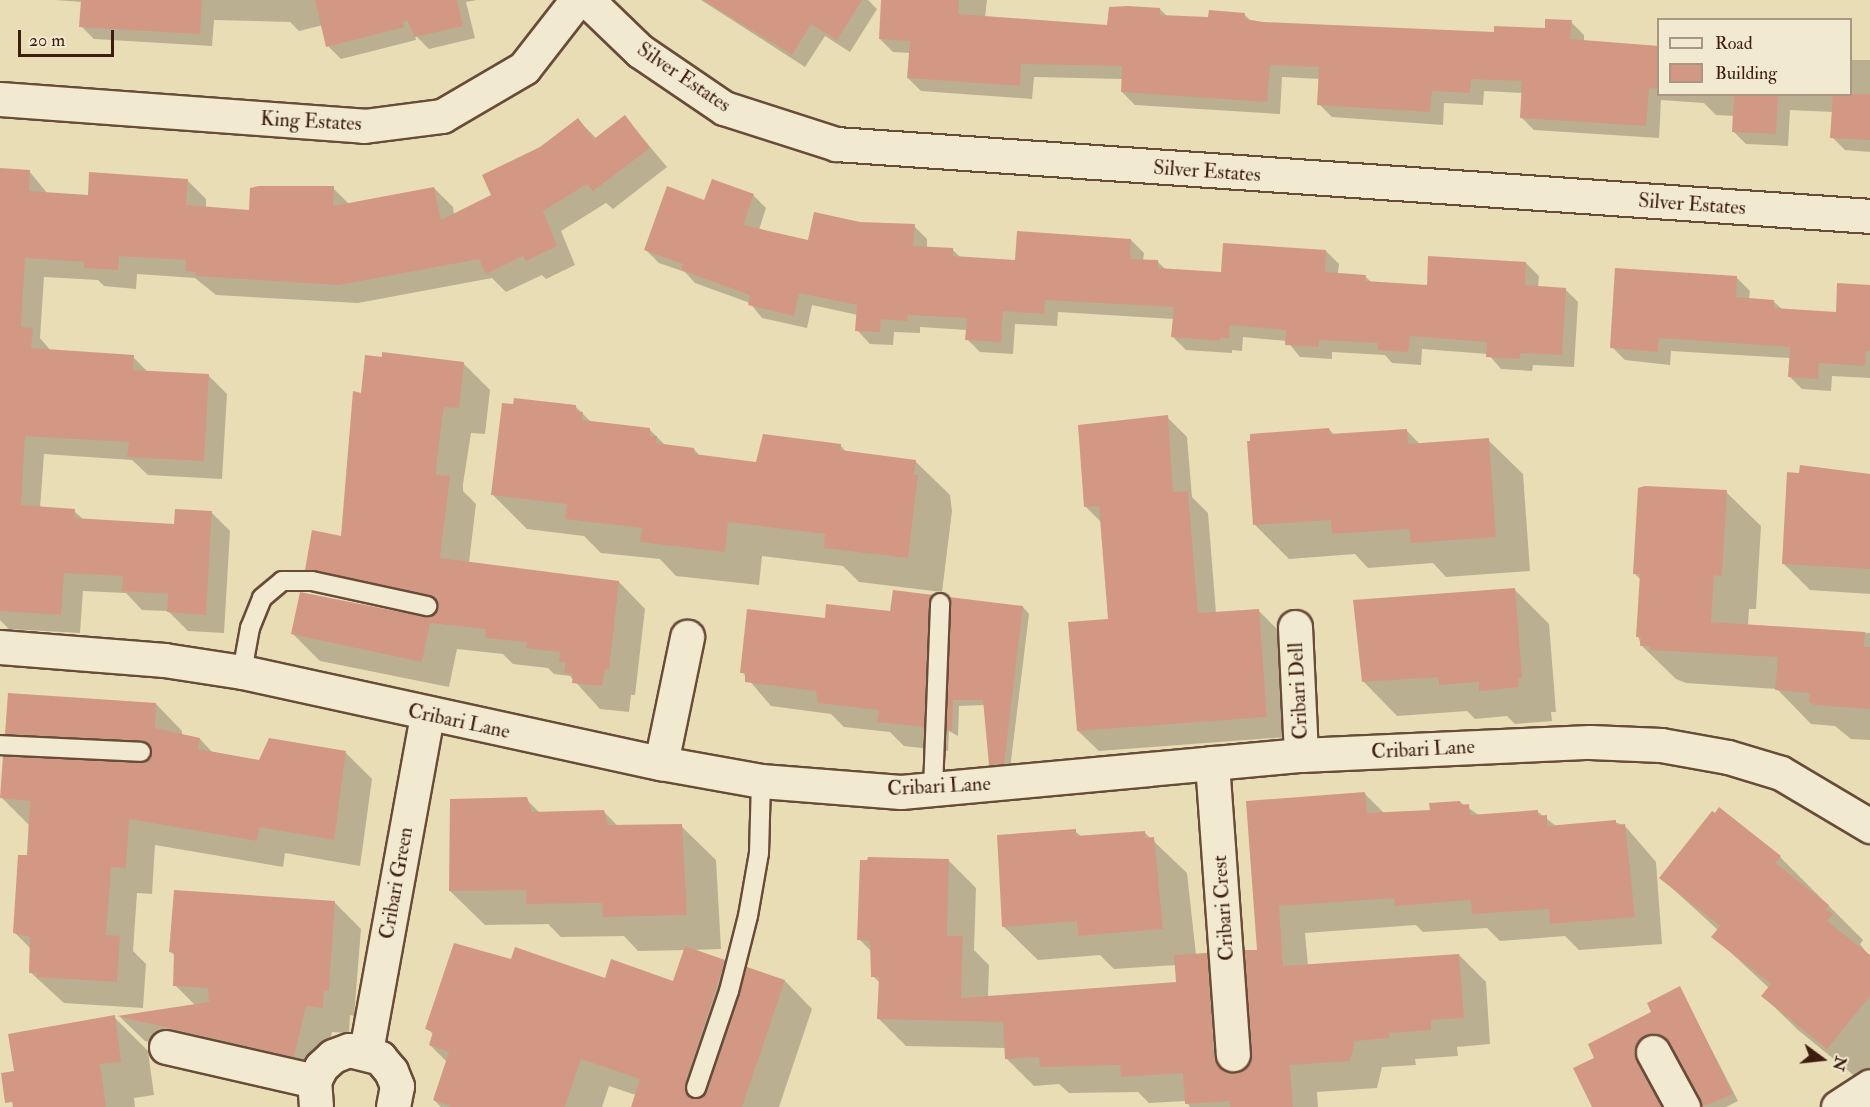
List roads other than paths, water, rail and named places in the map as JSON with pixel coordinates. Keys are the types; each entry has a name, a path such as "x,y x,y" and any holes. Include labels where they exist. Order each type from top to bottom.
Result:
{"street":[{"name":"King Estates","path":"0,99 364,126 442,116 524,68 577,0"},
{"name":"Silver Estates","path":"587,0 640,51 724,108 836,144 1870,216"},
{"name":"Cribari Dell","path":"1295,627 1301,755"},
{"path":"661,763 687,637"},
{"name":"Cribari Lane","path":"0,648 164,660 242,672 427,715 661,763 761,781 901,792 1301,755 1590,742 1661,745 1728,757 1781,773 1870,826"},
{"name":"Cribari Green","path":"366,1052 427,715"},
{"name":"Cribari Crest","path":"1212,763 1233,1054"},
{"path":"166,1047 315,1094 321,1067 333,1056 349,1050 366,1052 380,1059 391,1071 397,1086 398,1106"},
{"path":"1653,1052 1683,1107"},
{"path":"1838,1107 1870,1086"}],"lane":[{"path":"242,672 250,628 262,598 282,582 312,581 428,606"},
{"path":"933,789 940,603"},
{"path":"0,745 141,752"},
{"path":"696,1088 729,991 748,916 759,853 761,781"}]}
